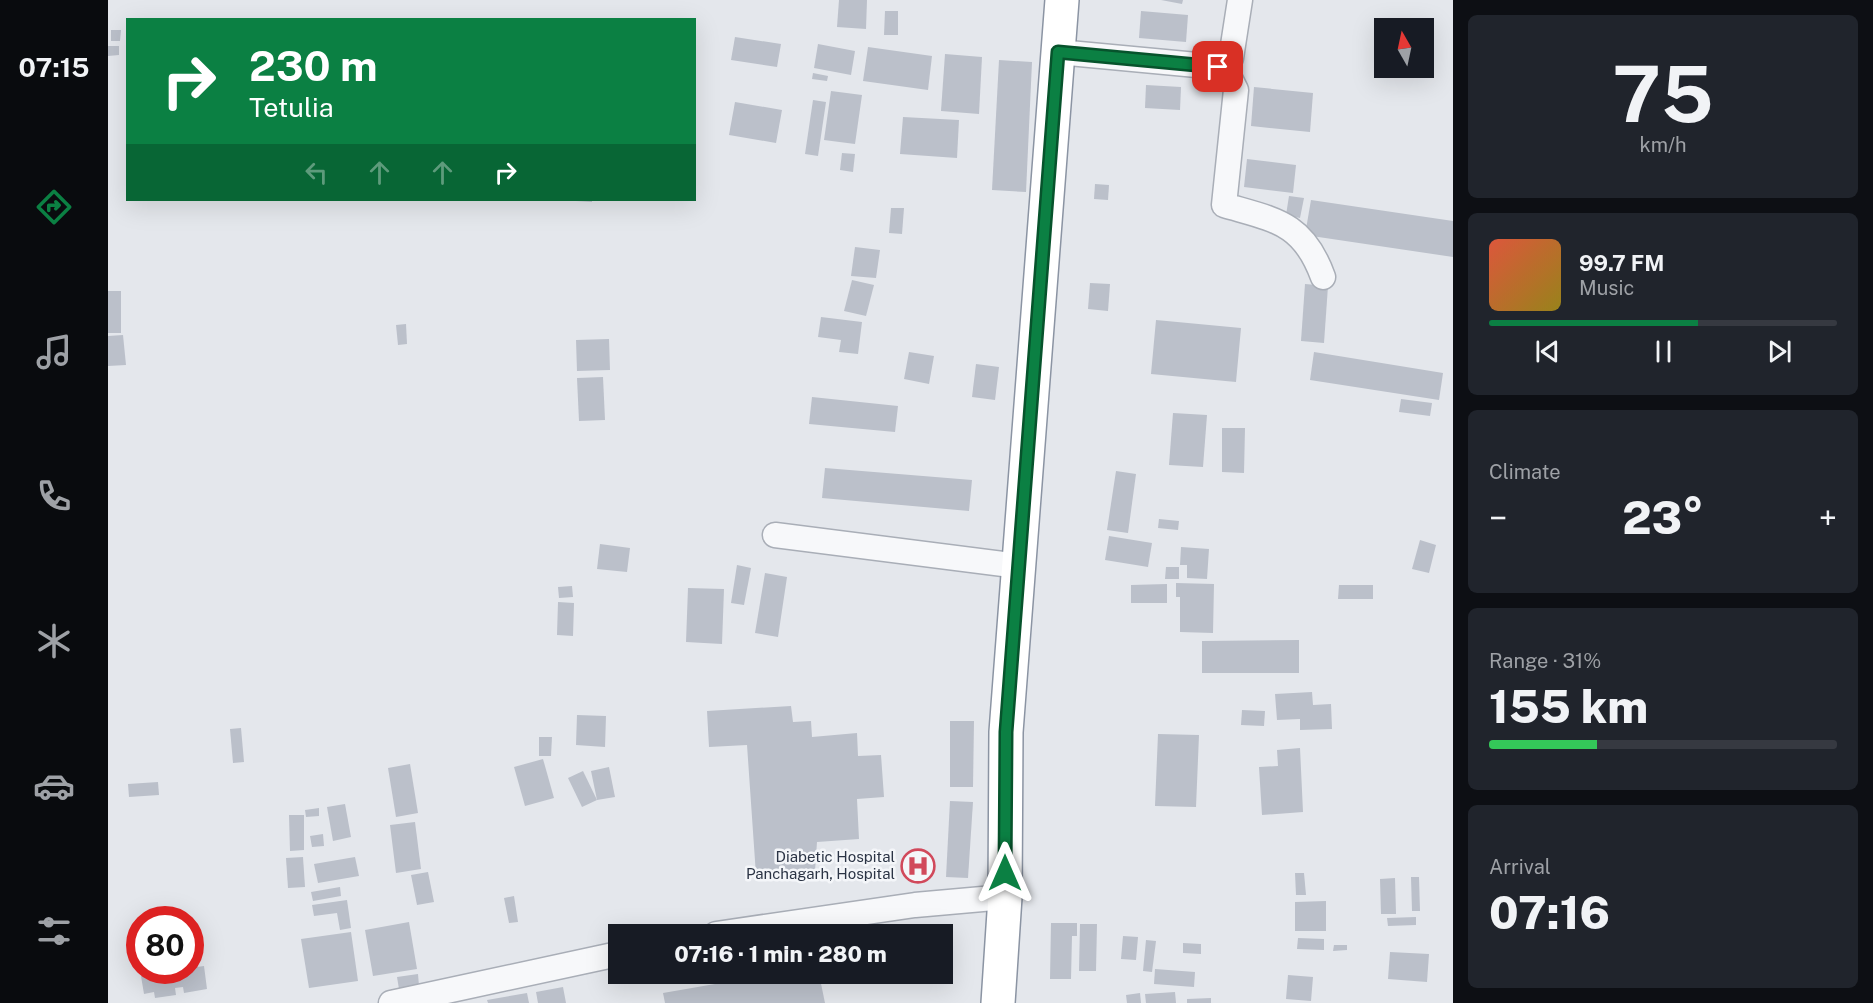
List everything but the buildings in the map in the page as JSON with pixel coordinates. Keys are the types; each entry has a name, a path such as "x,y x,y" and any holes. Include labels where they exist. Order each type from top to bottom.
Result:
{"highway":[{"path":"998,1003 1005,897 1006,732 1062,0"}],"street":[{"path":"1218,67 1231,58 1240,0"},
{"path":"1058,52 1218,67 1229,76 1236,90 1224,205 1289,226 1316,257 1323,277"},
{"path":"775,535 1019,566"},
{"path":"785,924 915,905 1005,897"},
{"path":"391,1003 608,956"}],"place":[{"name":"Diabetic Hospital Panchagarh, Hospital","path":"918,866"}],"route":[{"path":"1005,873 1006,732 1058,52 1218,67"}]}
